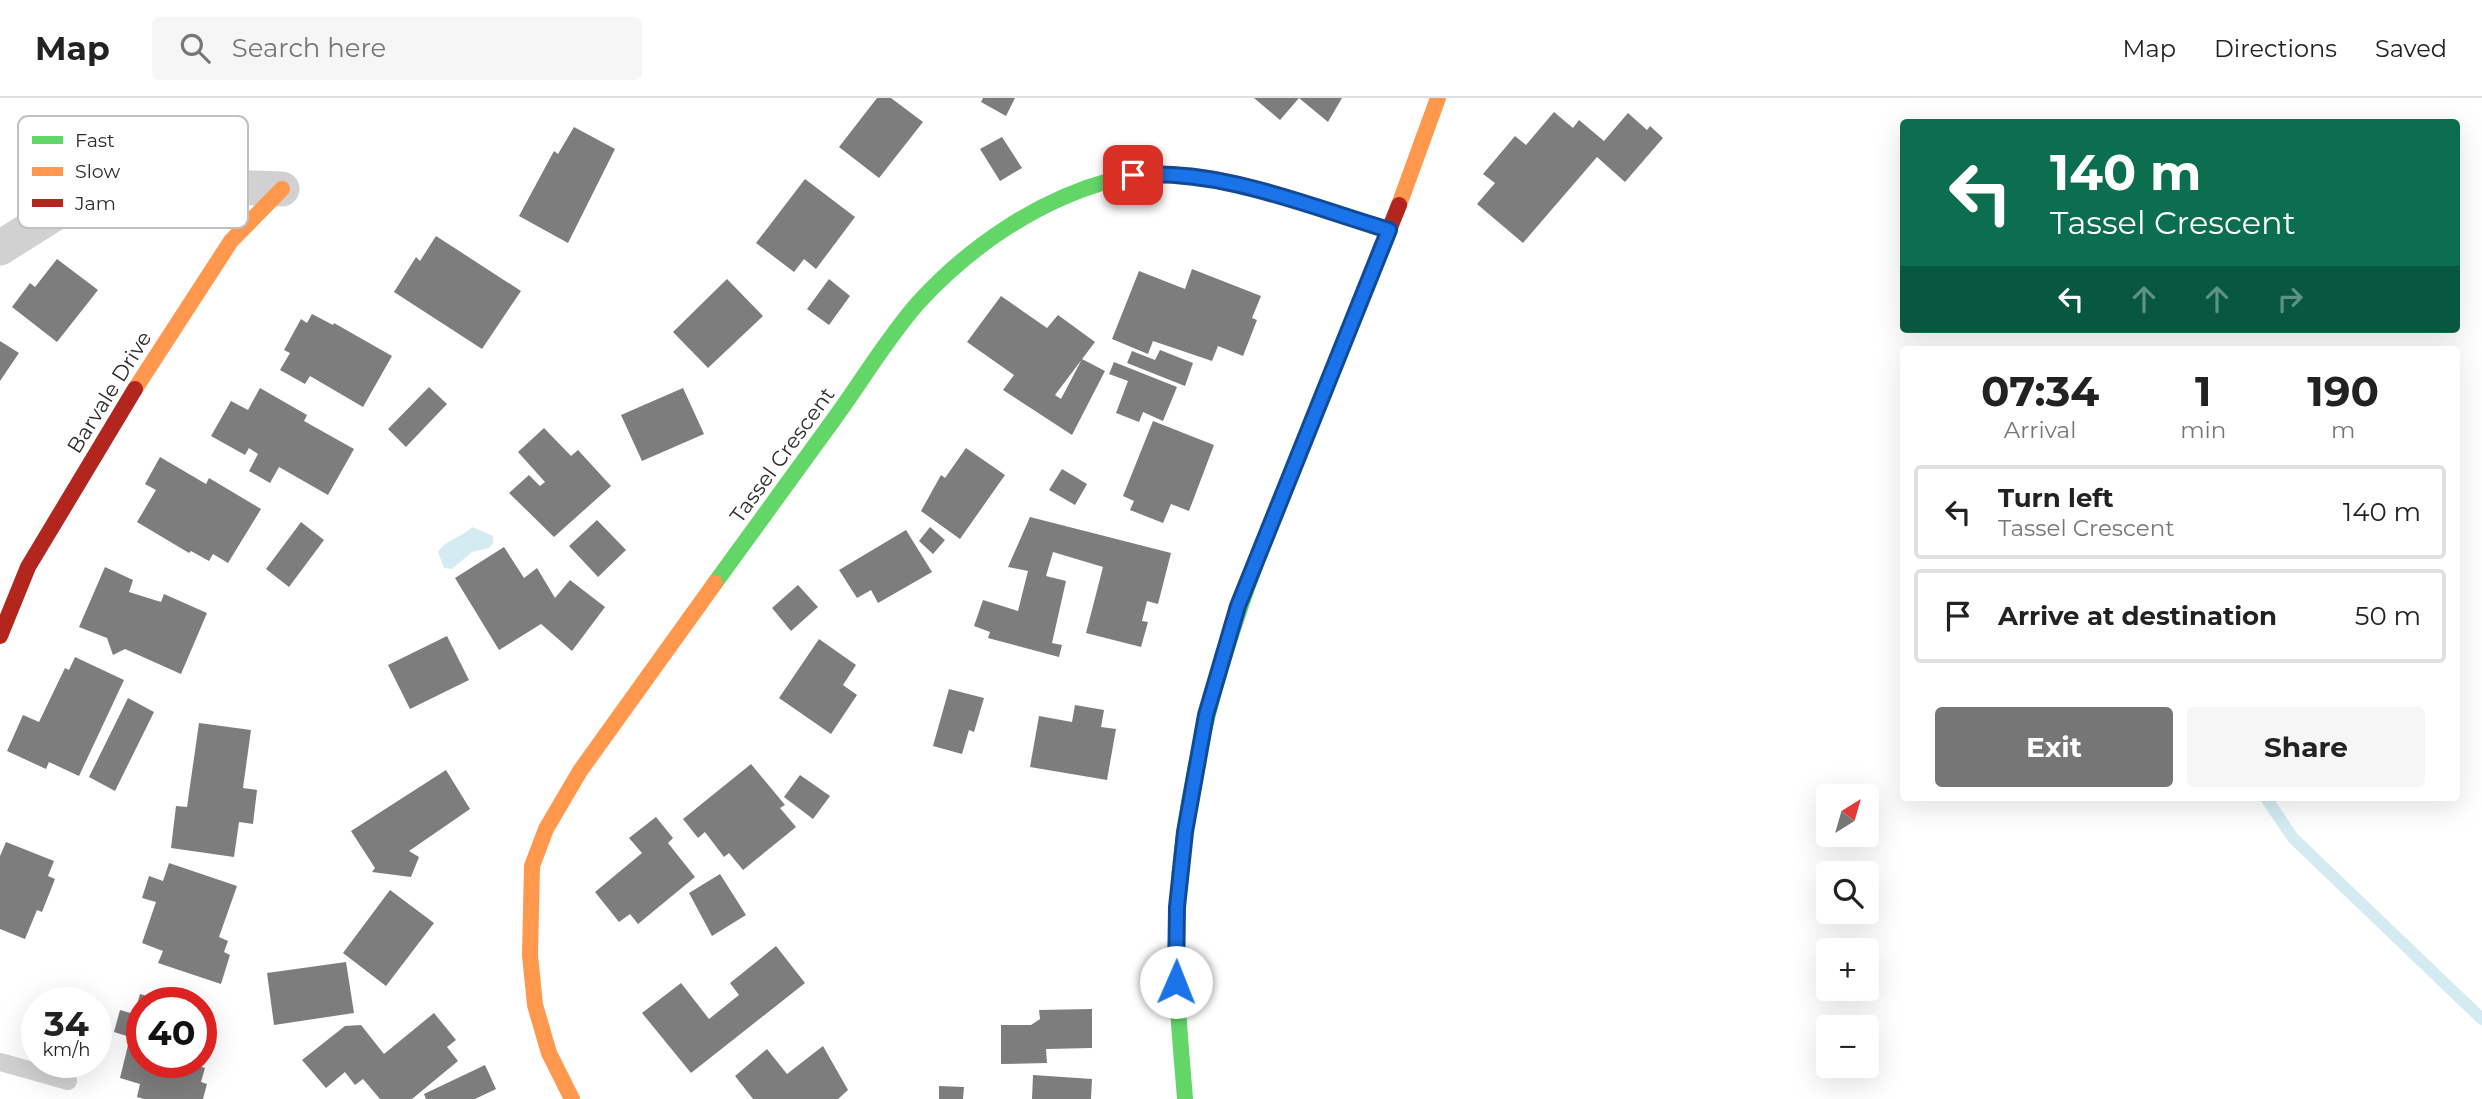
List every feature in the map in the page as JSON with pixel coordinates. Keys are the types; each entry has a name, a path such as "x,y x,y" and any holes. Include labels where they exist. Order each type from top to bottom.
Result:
{"street":[{"path":"1185,1099 1176,982 1177,907 1185,832 1206,715 1238,606 1389,230 1438,98"},
{"name":"Tassel Crescent","path":"572,1099 551,1064 535,1010 529,963 532,867 552,819 580,771 917,304 964,257 1013,220 1095,183 1133,175 1169,172 1207,176 1389,230"},
{"path":"248,188 282,189"},
{"name":"Barvale Drive","path":"248,224 282,189"},
{"path":"0,248 32,228"},
{"name":"Barvale Drive","path":"0,636 28,567 158,352 231,242 244,228"}],"lane":[{"path":"0,1062 68,1081"}],"water":[{"path":"472,527 493,536 493,543 489,548 472,552 452,569 444,568 438,552 445,544"}],"building":[{"path":"877,98 891,98 923,122 879,178 839,147"},
{"path":"983,98 1015,98 1006,116 981,102"},
{"path":"1254,98 1299,98 1280,120"},
{"path":"1299,98 1342,98 1328,122"},
{"path":"1554,112 1573,128 1579,120 1604,141 1628,113 1647,130 1650,126 1663,138 1625,182 1597,157 1523,243 1477,204 1495,183 1483,174 1515,136 1526,145"},
{"path":"574,127 615,149 568,243 519,216 554,151 558,154"},
{"path":"1002,137 1022,168 1000,181 980,149"},
{"path":"805,179 855,217 816,269 804,259 794,272 756,243"},
{"path":"436,236 521,291 482,349 394,292 416,257 420,261"},
{"path":"57,259 98,290 57,342 12,307 30,283 35,287"},
{"path":"1192,269 1261,296 1252,318 1257,320 1243,356 1218,346 1212,361 1153,341 1148,354 1112,339 1139,271 1185,289"},
{"path":"727,279 763,316 708,368 673,332"},
{"path":"829,279 850,296 829,325 807,309"},
{"path":"1001,296 1047,328 1058,315 1095,342 1082,359 1105,371 1072,435 1003,390 1014,375 967,342","holes":["1082,360 1061,399 1055,395"]},
{"path":"312,314 333,325 334,323 392,356 363,407 310,376 305,384 280,370 290,353 284,350 301,319 307,323"},
{"path":"0,341 19,353 0,381"},
{"path":"1160,350 1193,363 1185,386 1127,363 1132,351 1155,360"},
{"path":"1114,362 1177,387 1163,421 1143,412 1139,422 1116,413 1128,381 1109,374"},
{"path":"429,387 447,404 406,447 388,429"},
{"path":"260,388 307,415 304,421 354,449 328,495 279,467 270,483 249,471 258,454 249,448 245,455 211,436 231,401 248,410"},
{"path":"683,388 704,434 642,461 621,415"},
{"path":"1153,421 1214,445 1189,511 1171,504 1163,523 1130,510 1134,501 1123,496"},
{"path":"544,428 571,456 578,450 611,486 554,537 509,493 529,475 540,486 545,482 518,452"},
{"path":"966,448 1005,475 960,539 921,511 941,475 945,478"},
{"path":"160,457 206,484 209,478 261,509 228,563 213,554 209,561 191,551 189,553 137,522 156,490 145,484"},
{"path":"1062,469 1087,484 1075,505 1049,490"},
{"path":"1030,517 1171,553 1158,604 1147,601 1142,621 1148,622 1141,647 1086,633 1103,567 1053,552 1046,576 1066,581 1052,643 1062,645 1059,657 988,638 990,632 974,626 983,600 1018,611 1028,571 1008,567"},
{"path":"597,520 626,550 598,577 569,546"},
{"path":"301,522 324,540 289,587 266,569"},
{"path":"930,527 945,540 933,554 919,541"},
{"path":"906,530 932,572 878,603 871,590 857,598 839,570"},
{"path":"504,547 524,578 537,568 555,598 570,580 605,607 572,651 541,624 499,650 455,578"},
{"path":"105,567 133,580 129,592 161,602 164,594 207,613 181,674 125,649 113,655 107,638 79,627"},
{"path":"798,585 818,607 791,631 772,608"},
{"path":"447,636 469,680 410,709 388,665"},
{"path":"819,639 856,665 843,685 857,695 831,734 779,698"},
{"path":"75,657 124,680 79,776 49,762 46,769 7,751 23,715 39,722 65,668 69,670"},
{"path":"949,689 984,698 974,732 969,730 962,754 933,746"},
{"path":"128,698 154,712 115,791 89,777"},
{"path":"1075,705 1104,710 1101,727 1116,729 1107,780 1030,767 1039,716 1072,722"},
{"path":"199,723 251,730 243,788 257,790 253,824 239,822 234,857 171,848 176,806 187,807"},
{"path":"751,764 785,805 780,808 796,827 743,870 729,853 724,857 705,832 698,838 683,819"},
{"path":"446,770 470,809 409,851 419,857 411,877 372,872 375,868 351,831"},
{"path":"800,775 830,796 813,819 784,797"},
{"path":"656,817 673,838 668,843 695,877 638,924 630,914 619,922 595,892 642,853 629,838"},
{"path":"6,842 54,861 48,876 55,879 42,912 37,910 25,939 0,929 0,856"},
{"path":"169,863 237,886 219,937 228,941 224,952 230,955 221,984 158,963 163,951 142,943 156,902 142,898 149,876 163,881"},
{"path":"720,874 746,915 712,936 689,893"},
{"path":"390,890 434,923 386,986 343,953"},
{"path":"776,946 805,983 691,1073 642,1013 681,983 709,1019 739,995 730,983"},
{"path":"346,962 354,1013 274,1025 267,973"},
{"path":"1092,1009 1092,1048 1046,1049 1047,1063 1001,1064 1001,1025 1031,1025 1040,1019 1039,1010"},
{"path":"120,1010 126,1012 126,1036 114,1032"},
{"path":"434,1013 456,1040 447,1047 458,1061 412,1099 380,1099 363,1079 355,1085 345,1072 326,1088 302,1060 345,1026 361,1025 384,1054"},
{"path":"823,1046 848,1090 838,1099 753,1099 735,1076 767,1049 787,1074"},
{"path":"126,1053 126,1078 202,1078 201,1082 207,1084 203,1099 144,1099 137,1097 140,1084 120,1078"},
{"path":"485,1065 496,1089 475,1099 426,1099 424,1094"},
{"path":"1033,1075 1092,1079 1091,1099 1032,1099"},
{"path":"939,1086 964,1087 963,1099 939,1099"}],"waterway":[{"path":"2268,801 2293,838 2482,1019"}],"traffic: fast":[{"path":"715,583 896,330 938,282 983,244 1032,213 1058,200 1112,180"},
{"path":"1185,1099 1176,931 1189,803 1199,752 1225,653 1278,506"}],"traffic: slow":[{"path":"1399,205 1438,98"},
{"path":"1112,180 1145,175 1216,179 1288,197 1389,231"},
{"path":"248,224 282,189"},
{"path":"135,389 231,241 244,228"},
{"path":"572,1099 549,1053 535,1005 530,955 532,866 546,829 580,771 715,583"}],"traffic: jam":[{"path":"1278,506 1399,205"},
{"path":"0,636 28,567 135,389"}],"route":[{"path":"1133,175 1169,172 1207,176 1389,230 1238,606 1206,715 1185,832 1177,907 1176,982"}]}
